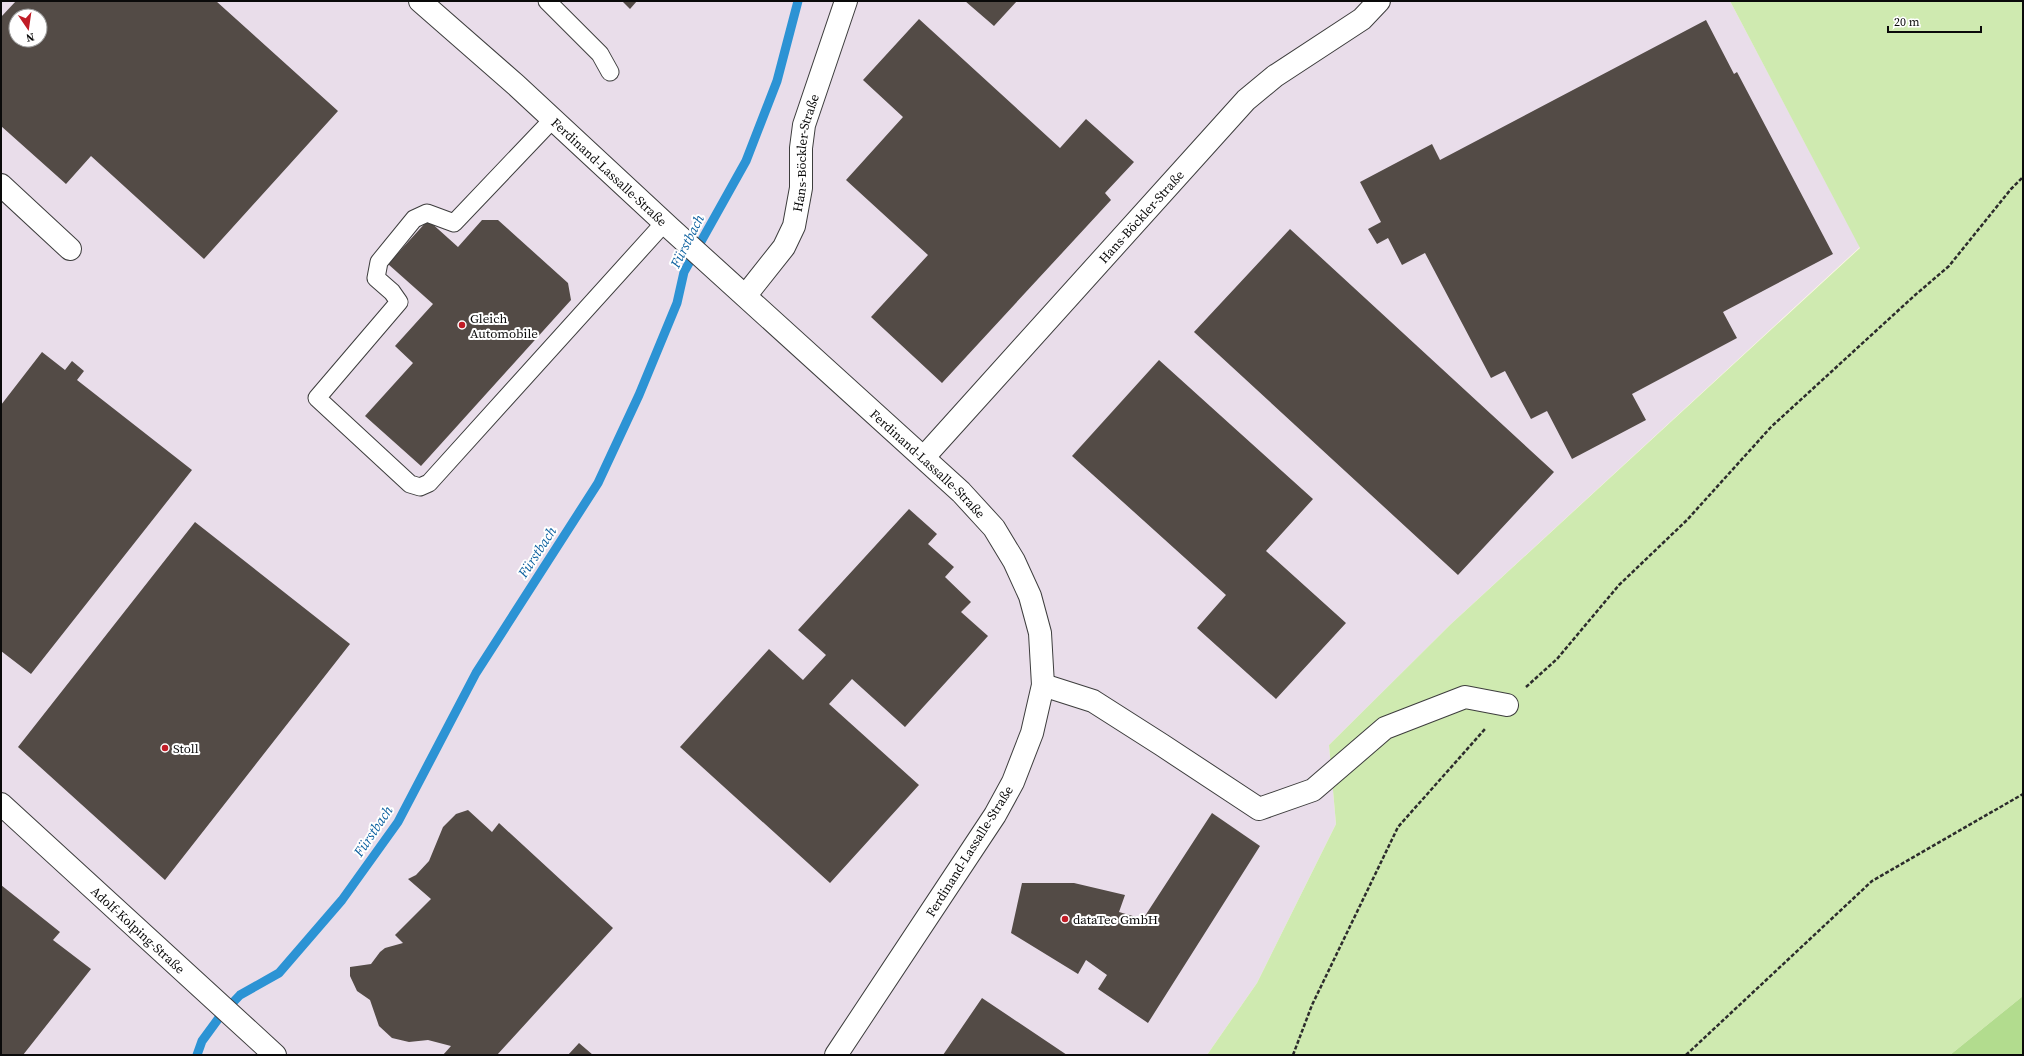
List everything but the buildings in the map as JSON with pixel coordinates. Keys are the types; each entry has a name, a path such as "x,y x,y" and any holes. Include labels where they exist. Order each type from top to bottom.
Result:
{"street":[{"name":"Ferdinand-Lassalle-Straße","path":"420,1 553,119 924,456 961,492 994,528 1014,561 1030,596 1040,633 1043,685 1032,733 1013,782 995,815 836,1055"},
{"name":"Hans-Böckler-Straße","path":"746,295 784,248 794,226 801,188 801,148 804,125 846,1"},
{"name":"Hans-Böckler-Straße","path":"924,456 1246,100 1275,76 1362,19 1379,1"},
{"path":"1,185 70,249"},
{"path":"1043,685 1093,702 1162,745 1259,809 1313,790 1385,728 1465,698 1507,705"},
{"name":"Adolf-Kolping-Straße","path":"1,804 275,1055"}],"lane":[{"path":"547,1 600,54 610,72"},
{"path":"553,119 454,223 427,213 414,219 379,262 376,278 392,292 398,302 317,398 410,484 420,487 429,483 668,225"}],"path":[{"path":"1293,1055 1312,1005 1398,827 1507,705 1557,659 1619,585 1687,520 1772,427 1914,296 1949,266 2011,189 2023,177"},
{"path":"1686,1055 1872,880 2023,794"}],"shaded area":[{"path":"1,1 1730,1 1860,247 1451,624 1329,745 1336,824 1257,983 1207,1055 1,1055"}],"green space":[{"path":"1730,1 2023,1 2023,996 1950,1055 1207,1055 1257,983 1336,824 1329,745 1451,624 1860,248"},
{"path":"2023,996 2023,1055 1950,1055"}],"waterway":[{"name":"Fürstbach","path":"197,1055 202,1041 221,1015 240,995 279,973 342,900 398,822 476,673 598,483 639,395 677,303 684,272 746,161 777,81 798,1"}],"place":[{"name":"Gleich Automobile","path":"462,325"},
{"name":"Stoll","path":"165,748"},
{"name":"dataTec GmbH","path":"1065,919"}]}
